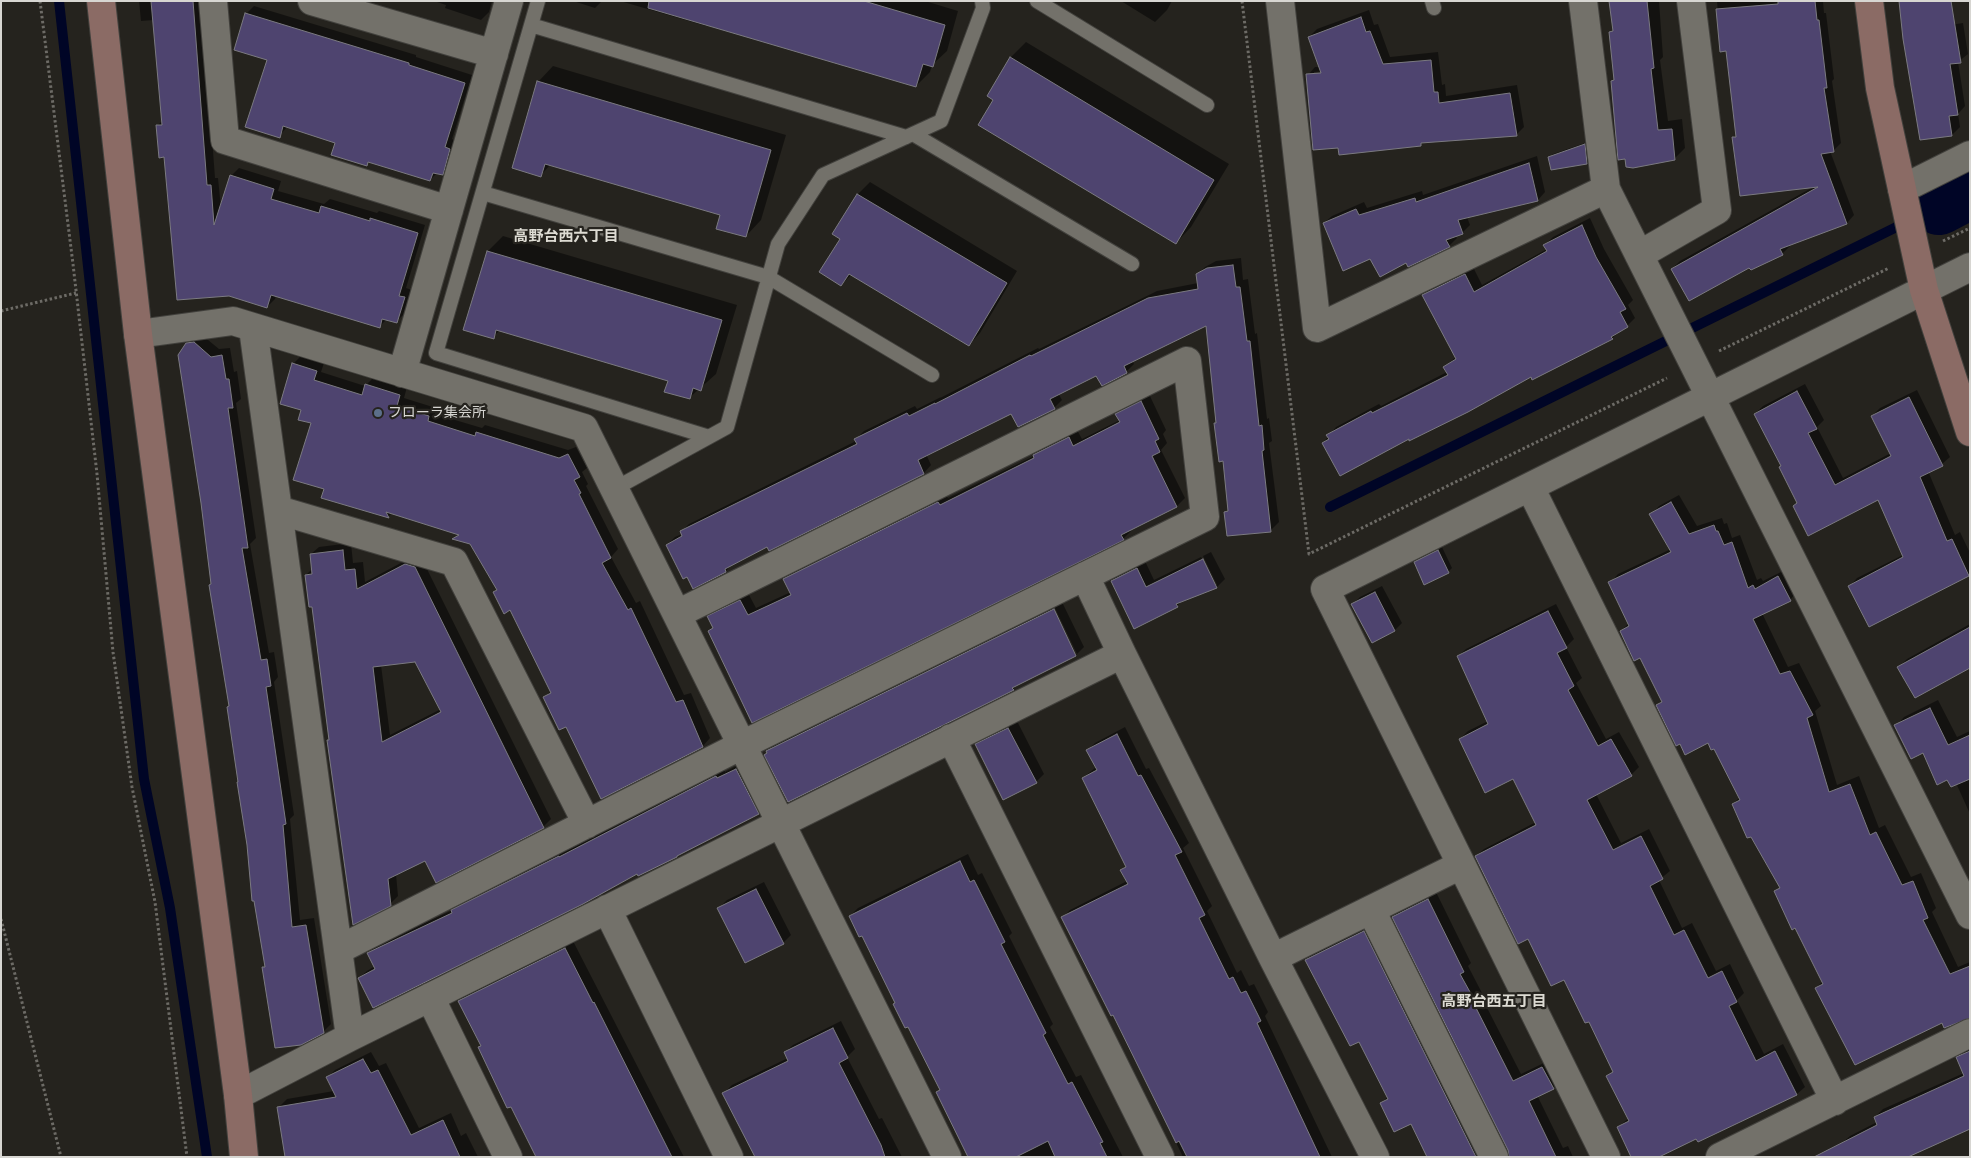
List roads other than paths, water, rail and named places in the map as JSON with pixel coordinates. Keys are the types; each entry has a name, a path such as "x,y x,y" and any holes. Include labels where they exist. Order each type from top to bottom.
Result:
{"street":[{"path":"101,1 138,334 238,1095 244,1157"},
{"path":"213,1 225,140 449,210"},
{"path":"312,1 494,54"},
{"path":"402,373 509,1"},
{"path":"1280,1 1317,328 1606,189"},
{"path":"1583,1 1606,189 1970,915"},
{"path":"1639,255 1717,210 1691,1"},
{"path":"1869,1 1880,88 1924,290 1970,432"},
{"path":"1902,189 1970,155"},
{"path":"1606,1157 1325,589 1970,267"},
{"path":"138,334 233,322 584,428 947,1157"},
{"path":"253,328 350,1037"},
{"path":"338,950 742,745 1205,517 1187,361 677,614"},
{"path":"1530,487 1835,1101"},
{"path":"278,510 454,562 587,824"},
{"path":"1085,576 1273,958 1375,1157"},
{"path":"238,1095 430,997 1122,654"},
{"path":"951,738 1160,1157"},
{"path":"1273,958 1461,865"},
{"path":"607,909 729,1157"},
{"path":"1371,910 1494,1157"},
{"path":"430,997 508,1157"},
{"path":"1720,1157 1970,1033"}],"lane":[{"path":"538,1 436,353 709,437"},
{"path":"614,489 727,427 778,244 823,175 941,121 983,8 982,1"},
{"path":"1037,1 1207,104"},
{"path":"531,25 910,135 1132,264"},
{"path":"483,193 768,277 932,375"}],"waterway":[{"path":"59,1 144,779 170,908 207,1157"},
{"path":"1939,206 1970,190"},
{"path":"1330,507 1939,206"}],"place":[{"name":"フローラ集会所","path":"378,413"}],"district":[{"name":"高野台西六丁目","path":"566,237"},
{"name":"高野台西五丁目","path":"1494,1002"}]}
